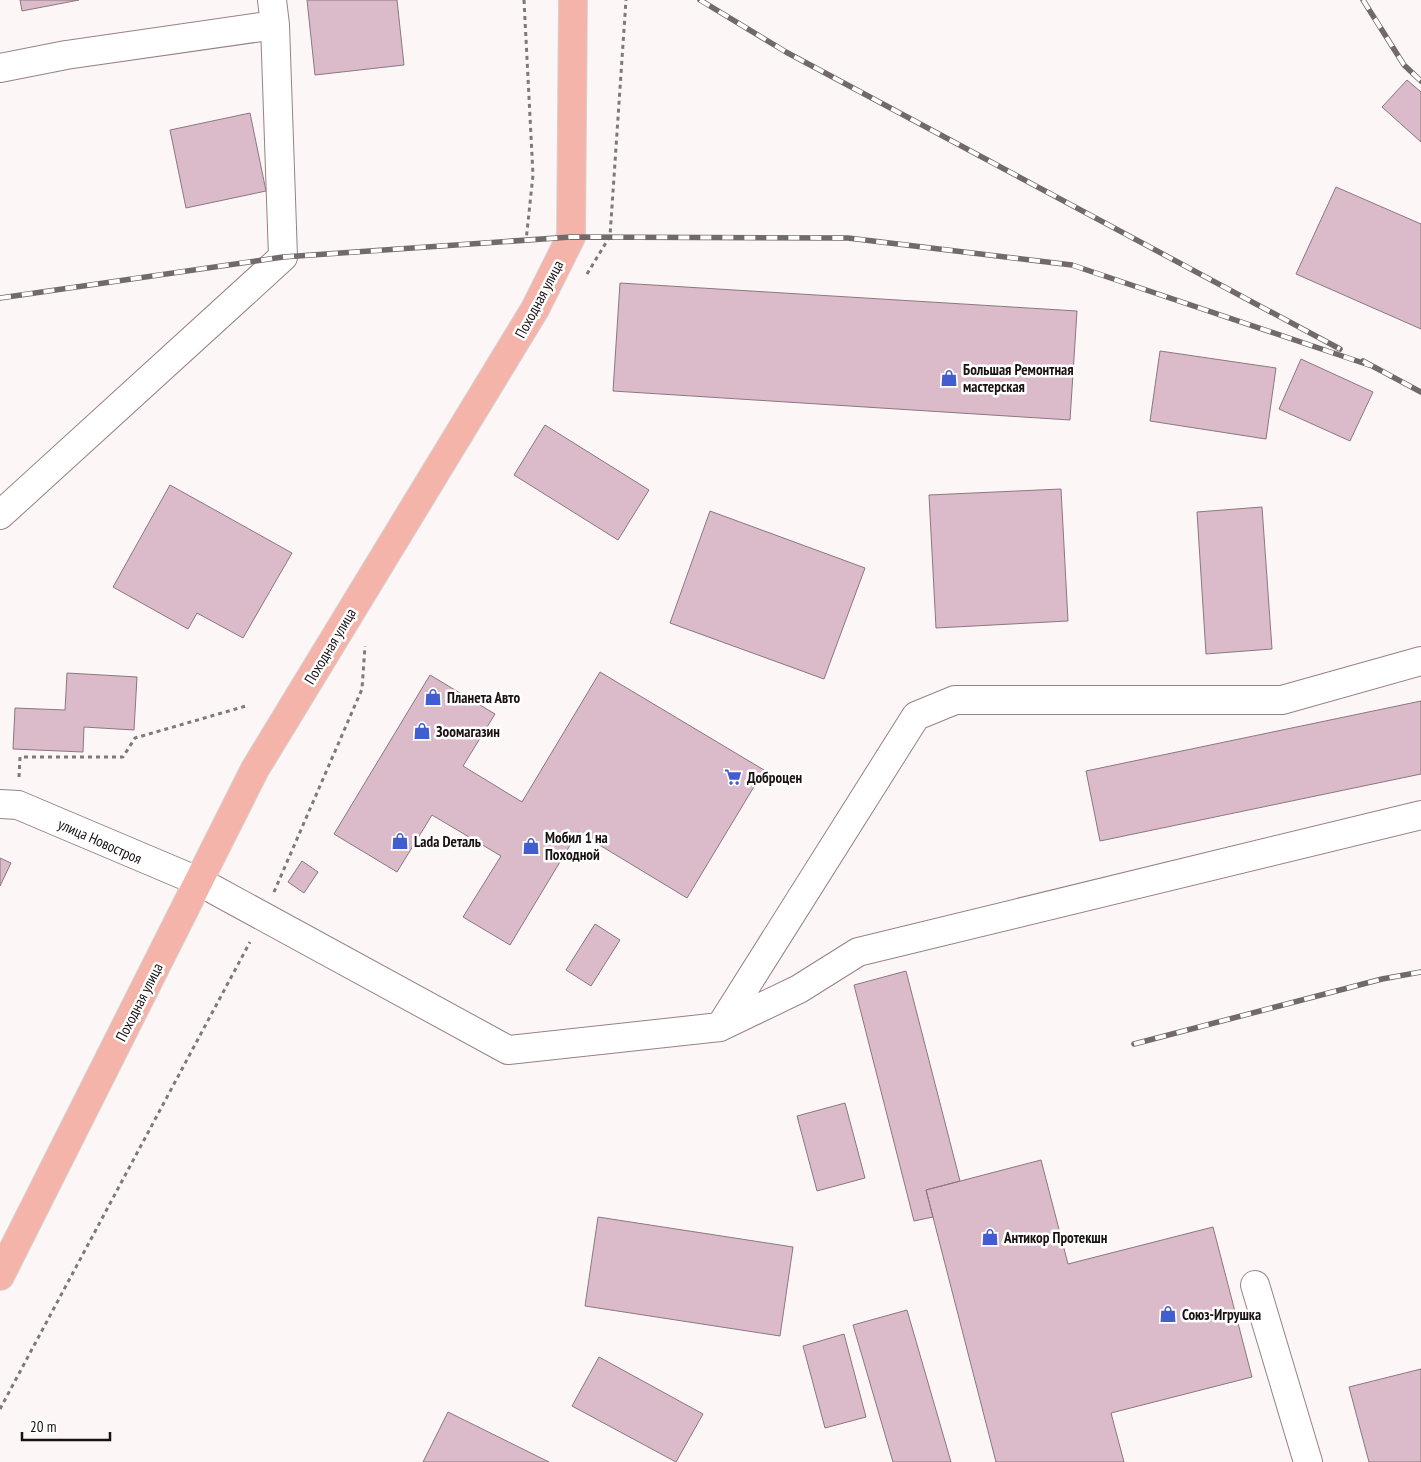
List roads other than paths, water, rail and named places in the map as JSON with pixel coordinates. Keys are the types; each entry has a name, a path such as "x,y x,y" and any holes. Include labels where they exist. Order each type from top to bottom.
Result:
{"main road":[{"name":"Походная улица","path":"0,1276 200,882 255,769 535,309 572,237 573,0"}],"street":[{"path":"0,68 274,13 283,257 0,515"},
{"path":"720,1027 916,716 955,700 1282,700 1421,661"},
{"name":"улица Новостроя","path":"9,804 200,882 508,1050 720,1027 799,989 858,952 1421,815"},
{"path":"1255,1285 1308,1462"}],"railway":[{"path":"700,0 786,52 1340,349"},
{"path":"1363,0 1404,65 1421,81"},
{"path":"0,298 283,257 571,237 848,238 1072,265 1369,365"},
{"path":"1363,361 1421,392"},
{"path":"1134,1044 1382,979 1421,972"}],"place":[{"name":"Большая Ремонтная мастерская","path":"949,378"},
{"name":"Планета Авто","path":"433,697"},
{"name":"Зоомагазин","path":"422,731"},
{"name":"Доброцен","path":"733,777"},
{"name":"Lada Dеталь","path":"400,841"},
{"name":"Мобил 1 на Походной","path":"531,846"},
{"name":"Антикор Протекшн","path":"990,1237"},
{"name":"Союз-Игрушка","path":"1168,1314"}]}
